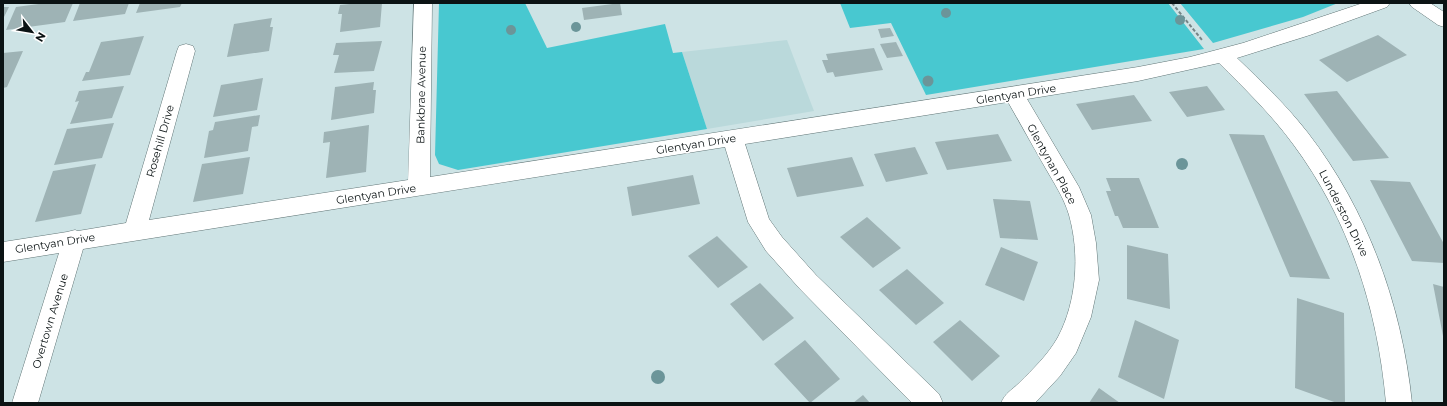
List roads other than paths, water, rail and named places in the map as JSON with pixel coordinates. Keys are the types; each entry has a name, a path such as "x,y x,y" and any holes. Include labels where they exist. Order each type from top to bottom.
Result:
{"street":[{"name":"Bankbrae Avenue","path":"419,188 423,3"},
{"name":"Glentyan Drive","path":"3,252 135,230 419,188 1014,95 1152,71 1219,56 1287,37 1381,3"},
{"path":"1418,3 1444,21"},
{"name":"Rosehill Drive","path":"135,230 186,51"},
{"name":"Lunderston Drive","path":"1219,56 1268,100 1300,138 1319,165 1339,199 1371,268 1383,303 1392,342 1399,403"},
{"name":"Glentynan Place","path":"1014,95 1071,193 1080,215 1085,243 1087,280 1079,317 1067,345 1051,368 1026,394 1014,403"},
{"path":"733,138 760,222 774,244 808,282 930,403"},
{"name":"Overtown Avenue","path":"25,403 75,240"}]}
